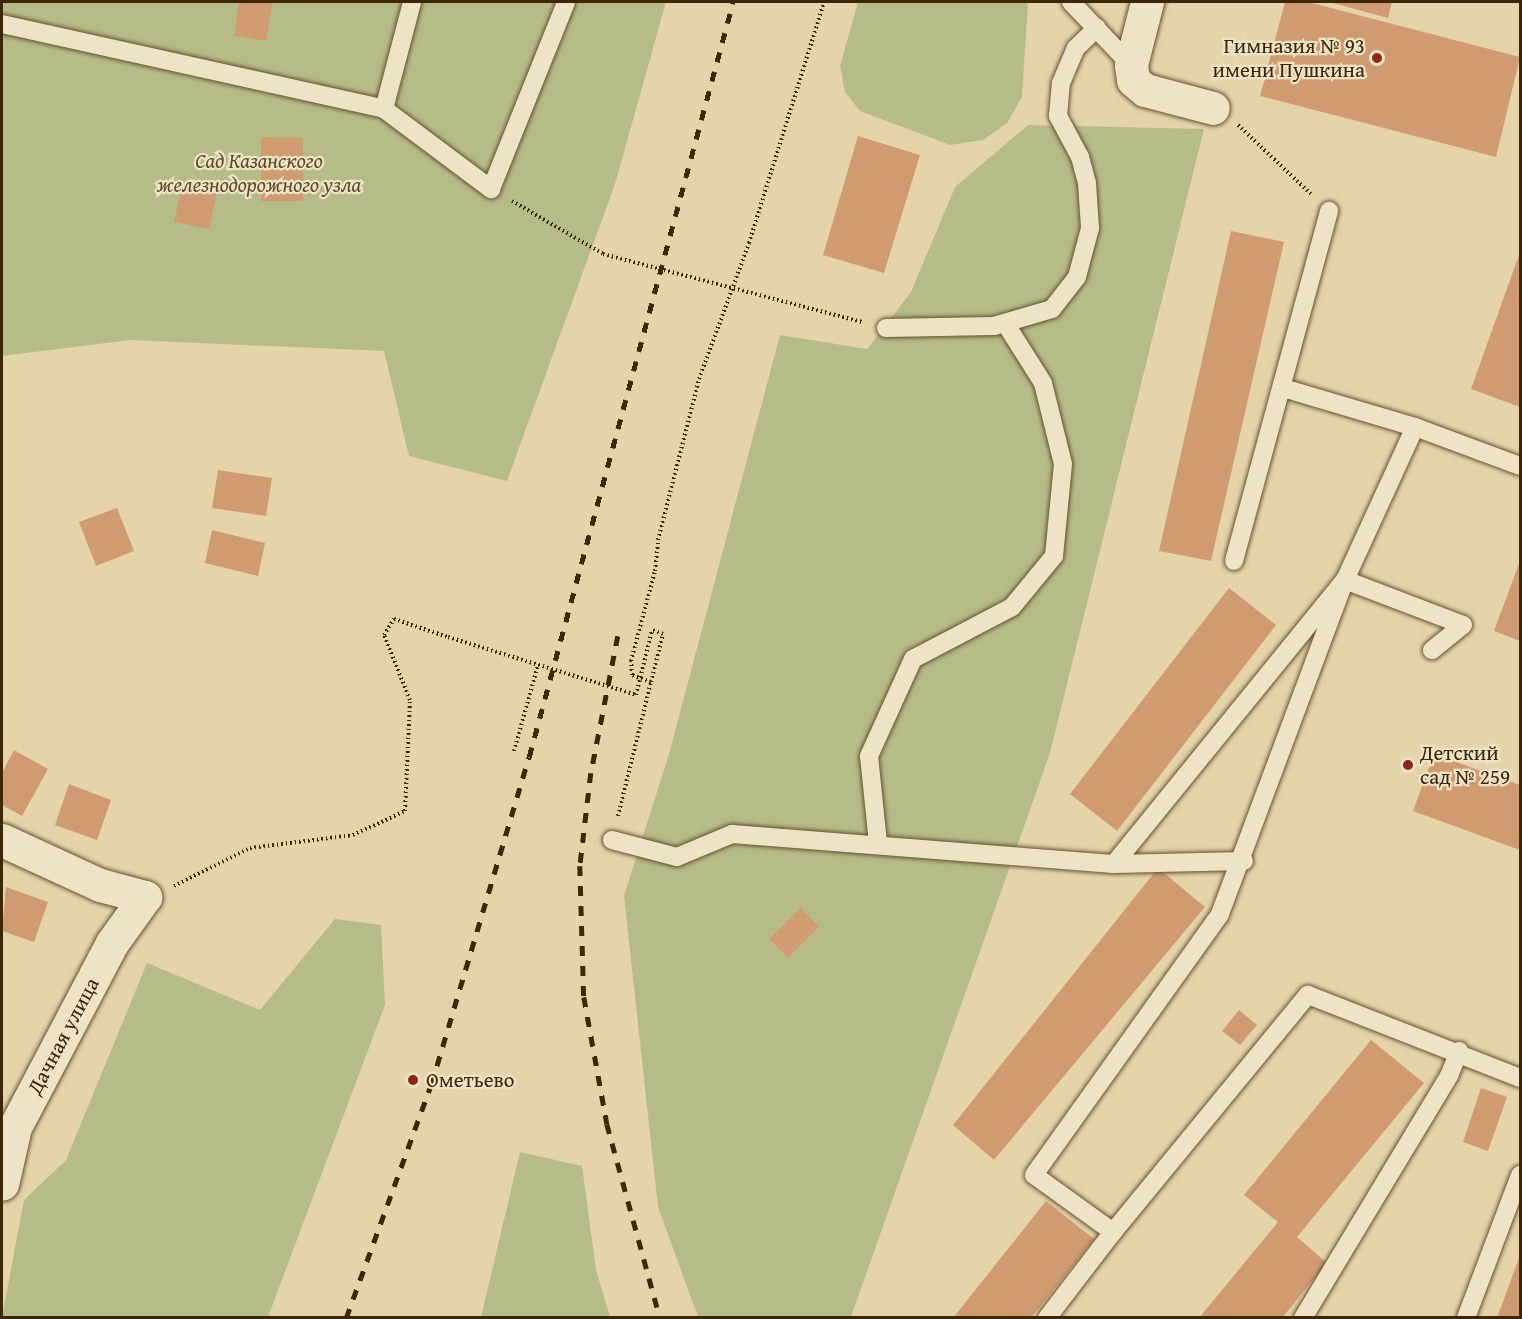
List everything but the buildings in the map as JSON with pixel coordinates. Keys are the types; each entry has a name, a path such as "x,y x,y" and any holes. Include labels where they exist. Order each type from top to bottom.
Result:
{"street":[{"path":"1147,2 1131,65 1138,87 1213,108"},
{"path":"2,840 100,885 145,897"},
{"name":"Дачная улица","path":"2,1184 15,1127 112,943 145,897"}],"lane":[{"path":"384,109 412,2"},
{"path":"2,24 384,109 491,189 566,2"},
{"path":"1071,2 1131,65"},
{"path":"886,328 1005,323 1052,309 1077,277 1090,228 1080,157 1059,116 1061,82 1076,48 1097,28"},
{"path":"1234,561 1283,388 1329,211"},
{"path":"878,843 869,756 913,659 1012,607 1054,556 1063,464 1043,383 1005,323"},
{"path":"1283,388 1415,427 1521,466"},
{"path":"1113,1232 1034,1175 1220,914 1244,861 1345,580 1415,427"},
{"path":"1114,864 1345,580"},
{"path":"1345,580 1463,625 1432,650"},
{"path":"612,840 677,857 732,834 878,843 1114,864 1244,861"},
{"path":"1047,1317 1113,1232 1308,995 1459,1050 1521,1078"},
{"path":"1303,1317 1449,1076 1459,1050"},
{"path":"1466,1317 1521,1175"}],"path":[{"path":"651,682 632,675 631,661 699,379 810,59 824,2"},
{"path":"1213,108 1255,136 1329,211"},
{"path":"491,189 603,254 886,328"},
{"path":"145,897 250,848 353,835 405,811 410,700 384,635 394,619 636,695 652,630 663,634 612,840"},
{"path":"514,751 538,665"}],"green space":[{"name":"Сад Казанского железнодорожного узла","path":"2,2 666,2 615,184 507,481 409,456 384,351 131,340 2,356"},
{"path":"858,2 1028,2 1022,97 1007,123 983,140 950,145 860,111 845,92 840,66"},
{"path":"1028,125 1204,129 1050,753 851,1317 698,1317 658,1207 624,896 669,754 780,335 867,349 911,292 955,187"},
{"path":"335,919 381,925 385,1005 268,1317 2,1317 24,1200 66,1160 147,963 260,1010"},
{"path":"520,1152 582,1166 596,1270 610,1317 481,1317"}],"railway":[{"path":"346,1318 431,1085 529,757 733,2"},
{"path":"618,636 591,773 580,866 584,997 607,1124 660,1318"}],"place":[{"name":"Гимназия № 93 имени Пушкина","path":"1377,58"},
{"name":"Детский сад № 259","path":"1408,765"},
{"name":"Ометьево","path":"413,1080"}]}
